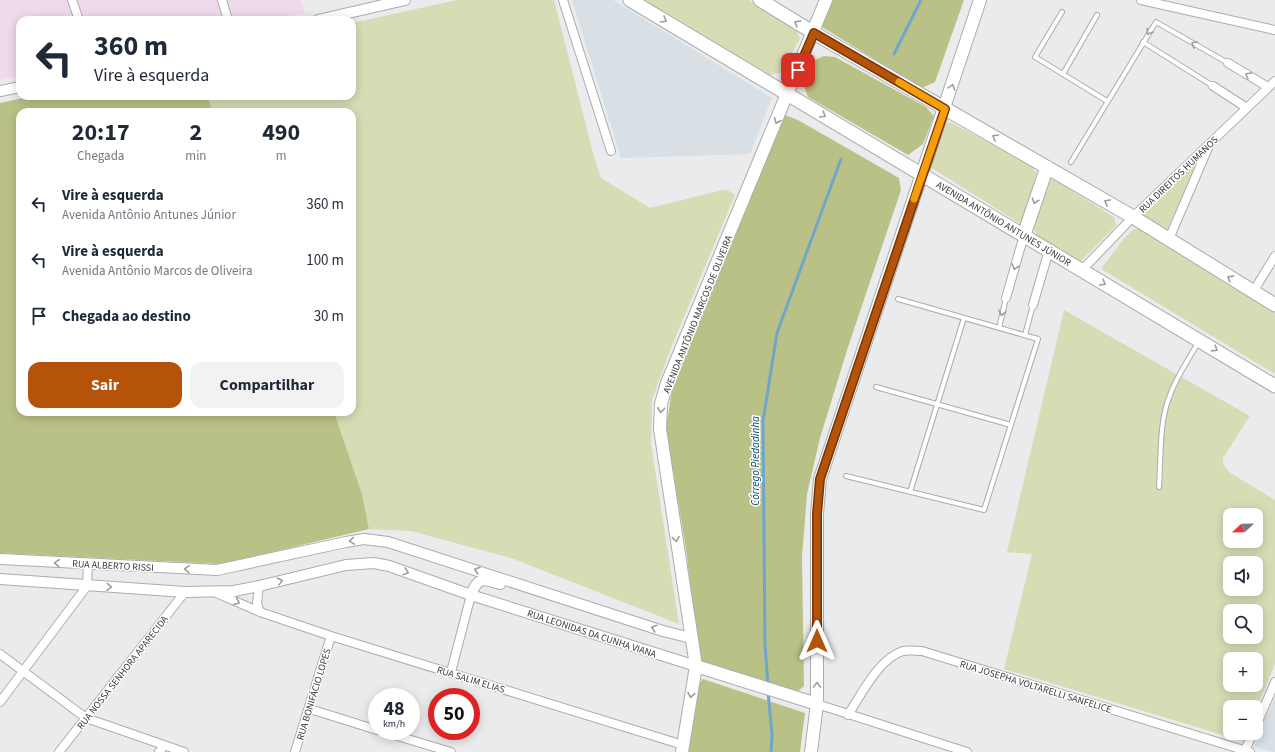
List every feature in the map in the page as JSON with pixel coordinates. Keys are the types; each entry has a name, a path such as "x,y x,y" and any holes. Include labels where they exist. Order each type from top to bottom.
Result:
{"main road":[{"name":"AVENIDA ANTÔNIO ANTUNES JÚNIOR","path":"630,0 1275,386"},
{"path":"760,0 814,33 1133,217 1275,305"},
{"name":"AVENIDA ANTÔNIO MARCOS DE OLIVEIRA","path":"682,748 696,666 660,429 661,404 667,383 814,33 826,0"},
{"path":"811,752 817,704 817,514 820,479 923,175 980,0"},
{"path":"1024,235 1047,167"},
{"name":"RUA LEONIDAS DA CUNHA VIANA","path":"696,666 817,704"}],"street":[{"path":"72,0 78,16"},
{"path":"222,0 227,16"},
{"path":"335,16 405,0"},
{"path":"563,0 611,151"},
{"path":"1140,0 1275,30"},
{"path":"1228,63 1268,87"},
{"name":"RUA DIREITOS HUMANOS","path":"1082,270 1133,217 1275,81"},
{"path":"1213,86 1247,108"},
{"path":"0,91 16,88"},
{"path":"1169,239 1210,143"},
{"path":"1006,298 1024,235"},
{"path":"1033,306 1049,250"},
{"path":"1253,292 1275,256"},
{"name":"RUA ALBERTO RISSI","path":"0,559 176,569 226,569 364,539 388,542 408,547 527,586"},
{"name":"RUA LEONIDAS DA CUNHA VIANA","path":"214,592 259,586 346,565 374,563 389,566 471,595 696,666"},
{"path":"0,702 87,586 88,564"},
{"path":"0,579 185,592 214,592"},
{"path":"451,672 471,595 476,583 486,580 514,589 527,586 663,631 691,638"},
{"path":"259,586 257,603 260,612"},
{"name":"RUA NOSSA SENHORA APARECIDA","path":"59,752 185,592"},
{"name":"RUA SALIM ELIAS","path":"214,592 260,612 330,636 451,672 682,748"},
{"name":"RUA BONIFÁCIO LOPES","path":"296,752 310,709 330,636"},
{"name":"RUA JOSEPHA VOLTARELLI SANFELICE","path":"848,715 880,667 892,656 904,651 922,651 1246,751"},
{"path":"0,654 86,718 161,749 184,752"},
{"path":"1263,710 1275,682"},
{"name":"RUA LEONIDAS DA CUNHA VIANA","path":"817,704 967,752"},
{"path":"310,709 368,727"},
{"path":"411,740 451,752"},
{"path":"1246,751 1250,740"}],"lane":[{"path":"1062,12 1036,57 1107,101"},
{"path":"1063,74 1097,15"},
{"path":"1071,162 1156,22 1228,63"},
{"path":"1143,42 1213,86"},
{"path":"999,328 1006,298"},
{"path":"846,476 984,510 1038,339 898,299"},
{"path":"1025,335 1033,306"},
{"path":"910,492 964,318"},
{"path":"1159,487 1164,415 1169,396 1178,376 1200,340"},
{"path":"876,387 1011,426"}],"shaded area":[{"path":"0,0 301,0 305,13 290,16 16,16 16,76 0,80"},
{"path":"572,0 613,0 772,98 750,154 621,158"},
{"path":"1275,696 1275,752 1254,747 1257,740 1263,740 1263,725"}],"green space":[{"path":"457,0 554,0 593,153 601,178 650,208 726,189 735,195 671,348 652,400 651,444 679,624 511,558 411,531 369,529 362,494 335,416 356,416 356,108 211,108 209,100 356,100 356,22"},
{"path":"644,0 749,0 795,27 800,39 780,73 768,75"},
{"path":"833,0 964,0 935,82 922,88 822,27"},
{"path":"824,56 835,57 926,107 934,116 923,144 908,155 808,97 803,83 815,60"},
{"path":"16,100 209,100 211,108 16,108 16,416 335,416 362,494 369,529 221,564 0,553 0,103"},
{"path":"785,115 798,120 899,178 901,190 848,347 820,438 807,494 802,557 804,686 798,691 700,663 686,549 666,428 672,390"},
{"path":"950,122 1031,165 1036,173 1026,217 1021,224 930,167 943,126"},
{"path":"1199,159 1166,232 1140,217"},
{"path":"1053,179 1114,217 1116,226 1079,263 1037,236 1033,227 1047,183"},
{"path":"1134,229 1141,229 1275,313 1275,374 1103,270 1102,267 1127,235"},
{"path":"1064,310 1250,416 1223,458 1223,464 1229,472 1275,500 1275,664 1260,700 1223,700 1223,735 1004,669 1032,554 1007,552"},
{"path":"703,679 805,713 800,752 689,752 698,685"}],"waterway":[{"name":"Córrego Piedadinha","path":"894,54 921,0"},
{"name":"Córrego Piedadinha","path":"768,686 765,645 763,421 777,333 841,159"},
{"name":"Córrego Piedadinha","path":"768,692 772,735 771,752"}],"slow traffic":[{"path":"899,82 945,109 914,199"}],"route":[{"path":"798,70 814,33 945,109 820,479 817,514 817,641"}]}
